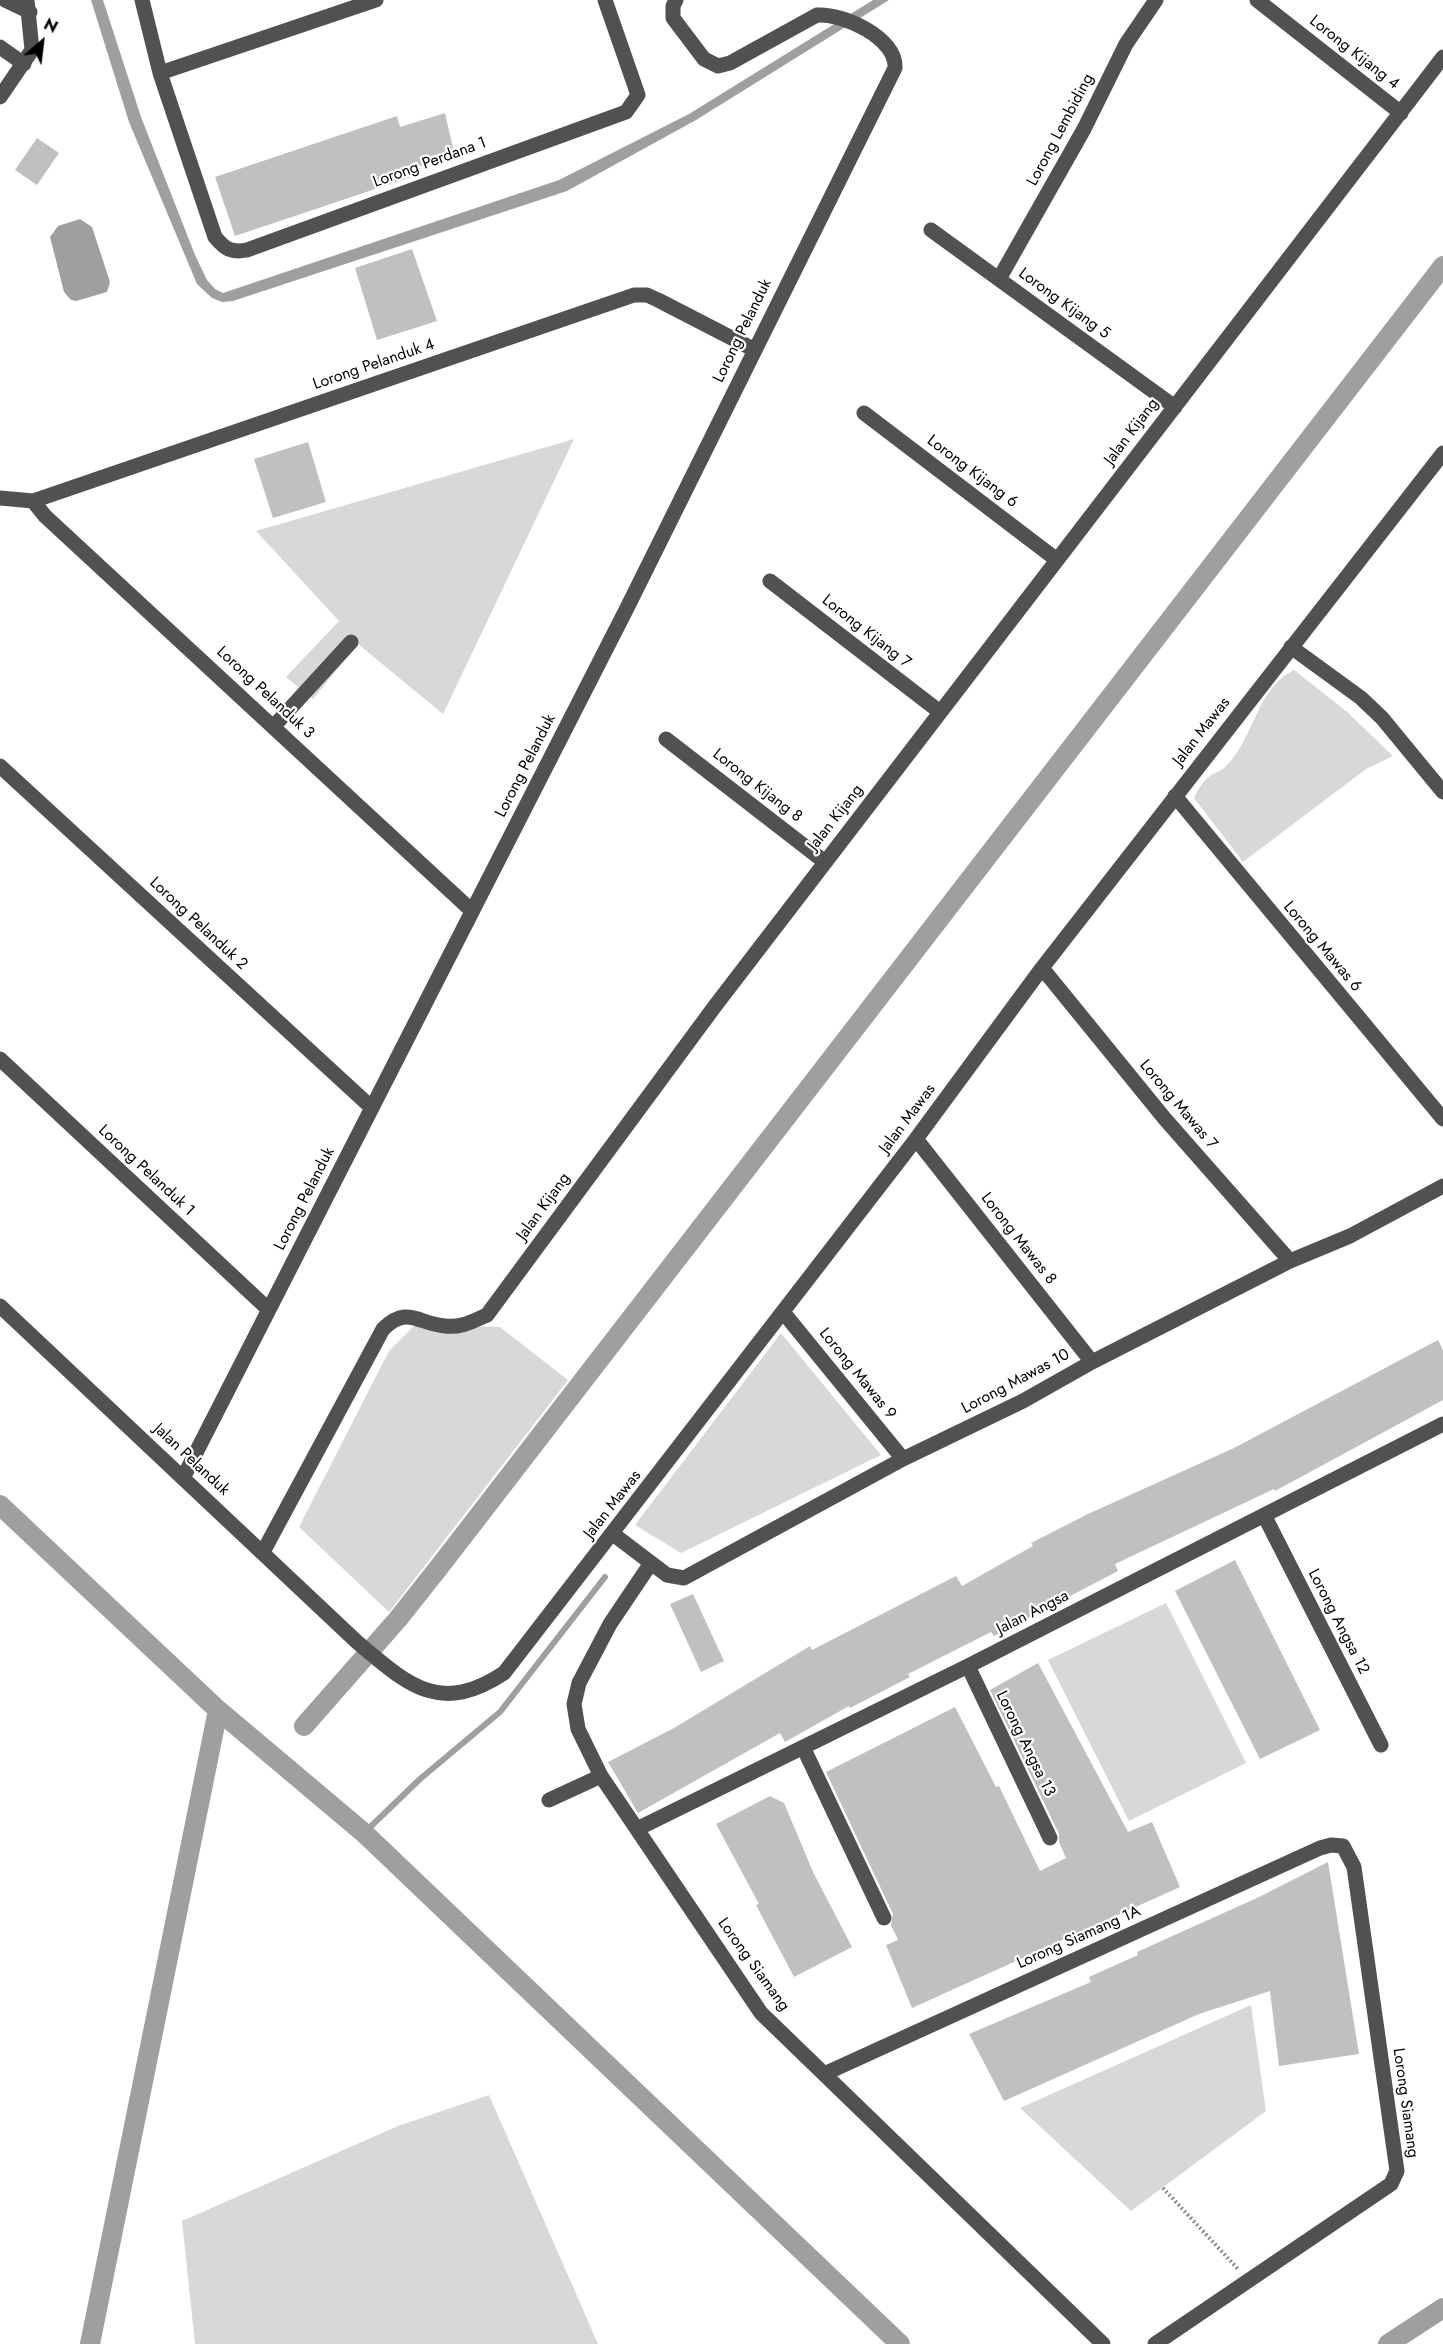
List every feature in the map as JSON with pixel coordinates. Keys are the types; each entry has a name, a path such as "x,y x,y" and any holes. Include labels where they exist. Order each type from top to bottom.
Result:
{"street":[{"path":"0,97 32,50 29,6 5,0"},
{"path":"142,0 160,73 376,0"},
{"name":"Lorong Perdana 1","path":"160,73 215,237 224,248 234,252 247,250 626,112 638,95 605,0"},
{"name":"Lorong Pelanduk","path":"183,1478 622,618 753,349 895,68 893,52 863,28 840,17 817,15 730,63 718,66 704,59 673,18 672,6 676,0"},
{"name":"Lorong Lembiding","path":"999,279 1084,129 1126,44 1156,0"},
{"name":"Lorong Kijang 4","path":"1257,0 1401,112"},
{"path":"0,47 24,64"},
{"name":"Jalan Kijang","path":"262,1552 383,1329 399,1317 418,1317 444,1326 463,1326 487,1315 715,1006 1443,57"},
{"name":"Lorong Kijang 5","path":"932,230 1175,407"},
{"name":"Lorong Pelanduk 4","path":"0,498 33,501 634,295 646,295 658,300 753,349"},
{"name":"Lorong Kijang 6","path":"864,413 1057,560"},
{"name":"Jalan Mawas","path":"357,1642 403,1681 421,1689 457,1693 472,1690 504,1673 916,1139 1042,968 1443,453"},
{"name":"Lorong Pelanduk 3","path":"33,501 45,516 472,911"},
{"name":"Lorong Kijang 7","path":"770,581 940,712"},
{"path":"274,726 351,642"},
{"path":"1291,647 1361,698 1383,718 1443,792"},
{"name":"Lorong Kijang 8","path":"666,739 825,862"},
{"name":"Lorong Pelanduk 2","path":"0,766 372,1108"},
{"name":"Lorong Mawas 6","path":"1175,796 1443,1119"},
{"name":"Lorong Mawas 7","path":"1042,968 1165,1119 1290,1261"},
{"name":"Lorong Pelanduk 1","path":"0,1059 268,1309"},
{"name":"Lorong Mawas 8","path":"916,1139 1092,1362"},
{"name":"Lorong Mawas 10","path":"613,1534 667,1575 684,1578 903,1459 1023,1401 1092,1362 1290,1261 1350,1236 1443,1186"},
{"name":"Jalan Pelanduk","path":"0,1305 357,1642"},
{"name":"Lorong Mawas 9","path":"783,1312 903,1459"},
{"name":"Jalan Angsa","path":"637,1829 968,1666 1264,1515 1441,1430"},
{"name":"Lorong Angsa 12","path":"1264,1515 1380,1745"},
{"name":"Lorong Siamang","path":"651,1563 610,1624 579,1683 574,1704 578,1729 601,1776 761,2013 1103,2344"},
{"name":"Lorong Angsa 13","path":"968,1666 1050,1838"},
{"path":"803,1748 884,1918"},
{"path":"549,1800 601,1776"},
{"name":"Lorong Siamang 1A","path":"825,2074 1320,1848 1331,1845 1343,1846 1348,1851"},
{"name":"Lorong Siamang","path":"1155,2344 1391,2184 1397,2171 1354,1867 1348,1851"}],"path":[{"path":"1163,2188 1248,2280"}],"shaded area":[{"path":"91,0 103,0 141,117 195,255 207,280 215,289 223,293 559,180 689,114 873,0 889,0 696,120 567,191 233,301 222,302 212,298 197,284 129,122"},
{"path":"80,219 92,227 110,282 107,292 76,301 71,300 64,292 50,237 58,226"},
{"path":"574,439 443,714 358,644 313,699 286,677 339,621 256,531"},
{"path":"1294,670 1346,711 1393,756 1366,769 1243,862 1194,798 1205,780 1224,768 1236,755 1271,689 1281,678"},
{"path":"421,1319 461,1326 500,1327 568,1380 389,1612 299,1527 389,1351"},
{"path":"781,1333 881,1455 681,1553 635,1525"},
{"path":"1166,1603 1246,1763 1129,1821 1048,1660"},
{"path":"1251,2005 1266,2111 1131,2211 1020,2108"},
{"path":"489,2095 598,2344 195,2344 182,2221 398,2126"}],"building":[{"path":"445,113 455,157 412,168 414,176 235,236 215,177 397,116 400,127"},
{"path":"37,138 59,153 37,185 15,170"},
{"path":"412,249 437,321 377,340 355,268"},
{"path":"308,442 326,502 273,518 254,459"},
{"path":"1438,1340 1443,1350 1443,1400 1275,1491 1274,1489 1115,1564 1118,1571 994,1636 991,1632 908,1674 910,1677 850,1708 849,1706 785,1742 780,1733 638,1813 608,1762 674,1728 810,1646 812,1650 956,1576 962,1586 1033,1546 1031,1543 1088,1514 1234,1448"},
{"path":"1235,1560 1320,1730 1260,1759 1175,1591"},
{"path":"693,1594 724,1661 701,1672 670,1604"},
{"path":"1038,1663 1128,1832 1152,1822 1180,1887 912,2008 886,1945 898,1940 891,1925 893,1914 826,1772 955,1707 996,1787 999,1786 1040,1871 1066,1858 1059,1842 1059,1834 990,1690"},
{"path":"770,1796 784,1803 813,1872 852,1947 794,1977 756,1905 759,1904 716,1824"},
{"path":"1328,1862 1359,2054 1279,2066 1270,1991 1199,2014 1004,2101 969,2034 1091,1982 1089,1977 1138,1955 1137,1952 1259,1897"}],"waterway":[{"path":"304,1726 398,1619 440,1566 1443,266"},
{"path":"0,1505 218,1710 364,1833 900,2344"},
{"path":"364,1833 420,1779 500,1712 605,1577"},
{"path":"90,2344 218,1710"},
{"path":"1388,2344 1443,2308"}]}
